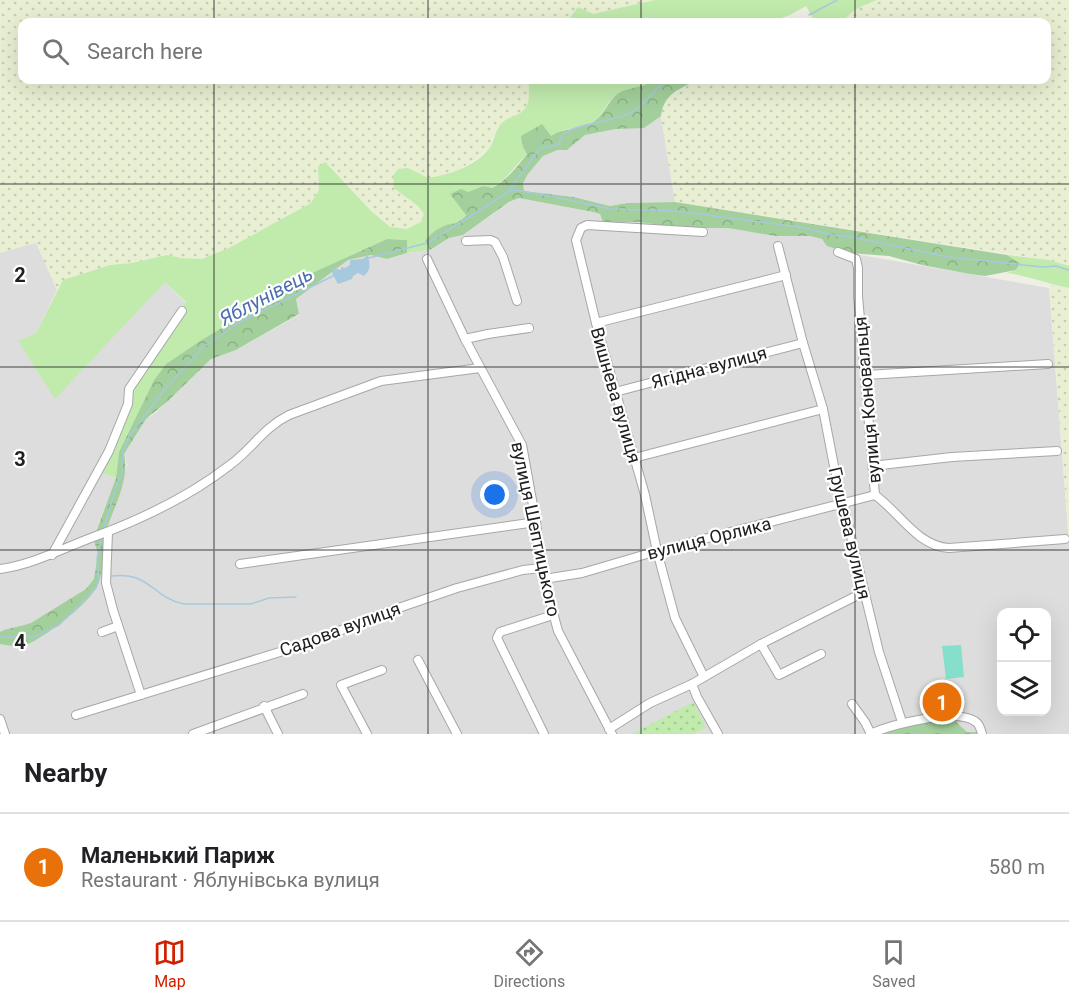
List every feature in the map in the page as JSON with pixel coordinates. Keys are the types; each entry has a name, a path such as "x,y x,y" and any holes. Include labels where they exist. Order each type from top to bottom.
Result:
{"street":[{"name":"Вишнева вулиця","path":"704,232 587,225 581,228 576,240 596,323 645,495 675,618 704,677"},
{"path":"466,240 495,242 503,257 517,301"},
{"name":"Грушева вулиця","path":"778,246 823,409 843,504 879,652 902,722"},
{"name":"вулиця Коновальця","path":"838,252 856,259 858,268 858,296 875,495 934,546 949,548 1065,539"},
{"name":"вулиця Шептицького","path":"427,259 465,339 522,445 536,522 541,568 553,615 558,631 610,731"},
{"path":"596,323 786,275"},
{"path":"52,555 109,451 128,404 129,389 182,310"},
{"path":"465,339 529,328"},
{"name":"Ягідна вулиця","path":"615,392 803,343"},
{"path":"866,375 1048,364"},
{"path":"0,568 34,562 150,513 232,464 263,432 290,415 381,381 480,368"},
{"path":"634,458 823,409"},
{"path":"872,466 952,457 1057,451"},
{"name":"вулиця Орлика","path":"544,579 582,573 657,551 875,495"},
{"path":"240,564 536,522"},
{"path":"107,532 106,583 141,694"},
{"name":"Садова вулиця","path":"76,715 312,642 381,614 457,588 523,570 541,568"},
{"path":"610,731 650,703 692,684 761,644 864,592"},
{"path":"544,734 496,638 500,632 553,615"},
{"path":"102,632 118,626"},
{"path":"761,644 779,675 821,654"},
{"path":"418,660 457,734"},
{"path":"367,734 341,685 382,670"},
{"path":"692,684 718,734"},
{"path":"193,734 264,706 303,694"},
{"path":"852,704 865,722 870,734 902,722 927,718 960,717 975,720 982,734"},
{"path":"264,706 278,734"},
{"path":"0,719 5,734"}],"shaded area":[{"path":"661,116 675,202 627,203 610,206 574,197 524,191 523,183 543,156 559,150 567,150 585,135 644,127"},
{"path":"519,198 600,214 603,222 639,222 681,228 728,228 775,236 810,236 822,239 849,253 1049,288 1069,544 1069,734 978,734 977,732 0,734 0,253 36,242 57,290 36,333 165,282 186,303 126,405 97,471 116,478 96,531 117,497 127,465 124,454 146,419 153,415 211,359 236,350 299,315 296,299 348,260 371,255 387,259 430,250 449,238 463,235"}],"green space":[{"path":"0,0 655,0 593,14 578,7 570,18 18,18 18,84 529,84 529,99 526,108 505,120 496,129 490,146 477,158 458,170 441,176 428,179 418,174 407,199 418,206 424,214 421,222 407,229 390,228 318,167 319,190 311,203 229,248 202,259 167,255 132,263 110,265 63,280 57,290 36,243 0,253"},
{"path":"655,0 877,0 858,8 846,18 812,18 806,6 781,18 570,18 578,7 593,14"},
{"path":"877,0 1069,0 1069,266 1049,260 675,202 661,116 662,104 666,98 690,84 1051,84 1051,18 846,18 865,4"},
{"path":"529,84 646,84 615,96 590,123 559,132 545,140 491,188 483,186 468,192 450,194 466,214 460,222 441,227 425,241 430,250 407,253 407,240 387,239 312,273 284,299 238,318 166,364 154,380 119,452 116,478 96,471 126,405 128,384 186,302 165,282 55,399 18,341 36,333 63,280 110,265 132,263 167,255 202,259 229,248 311,203 319,190 318,167 325,162 371,211 390,227 407,229 421,222 424,214 418,206 394,188 393,176 398,169 408,168 428,178 445,175 470,164 490,147 500,125 526,107"},
{"path":"689,84 673,93 665,102 661,116 644,128 616,129 585,135 567,150 558,150 543,156 523,183 524,191 574,197 610,206 627,203 675,202 1007,255 1020,263 1016,270 985,276 922,265 889,256 849,253 827,246 822,239 810,236 775,236 728,228 681,228 639,222 603,222 600,214 593,212 519,198 509,202 463,235 449,238 430,250 425,241 430,235 444,226 457,223 466,215 450,194 461,189 468,192 483,186 492,188 502,181 527,154 521,136 542,124 551,136 586,125 599,118 619,93 644,85"},
{"path":"387,239 407,240 407,253 387,259 371,255 348,260 296,299 299,314 236,350 211,359 146,419 124,454 123,482 107,528 96,532 116,478 119,452 154,380 166,364 238,318 283,299 284,293 312,273"},
{"path":"1007,255 1049,260 1069,266 1069,288 1007,273 1016,270 1020,263"},
{"path":"1049,285 1069,288 1069,544 1064,477"},
{"path":"105,538 101,576 96,588 84,603 55,627 28,644 14,646 0,644 0,632 31,623 86,589 94,579 98,553 94,541"},
{"path":"961,645 964,677 946,679 942,646"},
{"path":"693,702 706,727 694,734 632,734"},
{"path":"926,721 955,721 967,732 978,734 876,734"}],"water":[{"path":"368,255 369,267 364,276 358,273 352,279 338,284 332,273 333,268 341,270 341,267 345,268 350,265 350,260 363,259"}],"waterway":[{"name":"Яблунівець","path":"809,15 837,0"},
{"name":"Яблунівець","path":"369,258 427,243 508,192 540,148 558,145 564,134 571,130 632,112 661,84"},
{"path":"508,192 515,190 611,209 675,211 800,227 948,257 1043,267 1056,266 1069,270"},
{"name":"Яблунівець","path":"104,529 117,483 122,474 122,453 130,435 165,389 203,347 240,322 335,275"},
{"name":"Яблунівець","path":"0,637 34,637 59,625 96,588 99,580 97,559 102,536"},
{"path":"111,576 135,577 173,601 184,604 251,604 269,598 296,597"}],"place":[{"name":"Маленький Париж","path":"942,702"}]}
